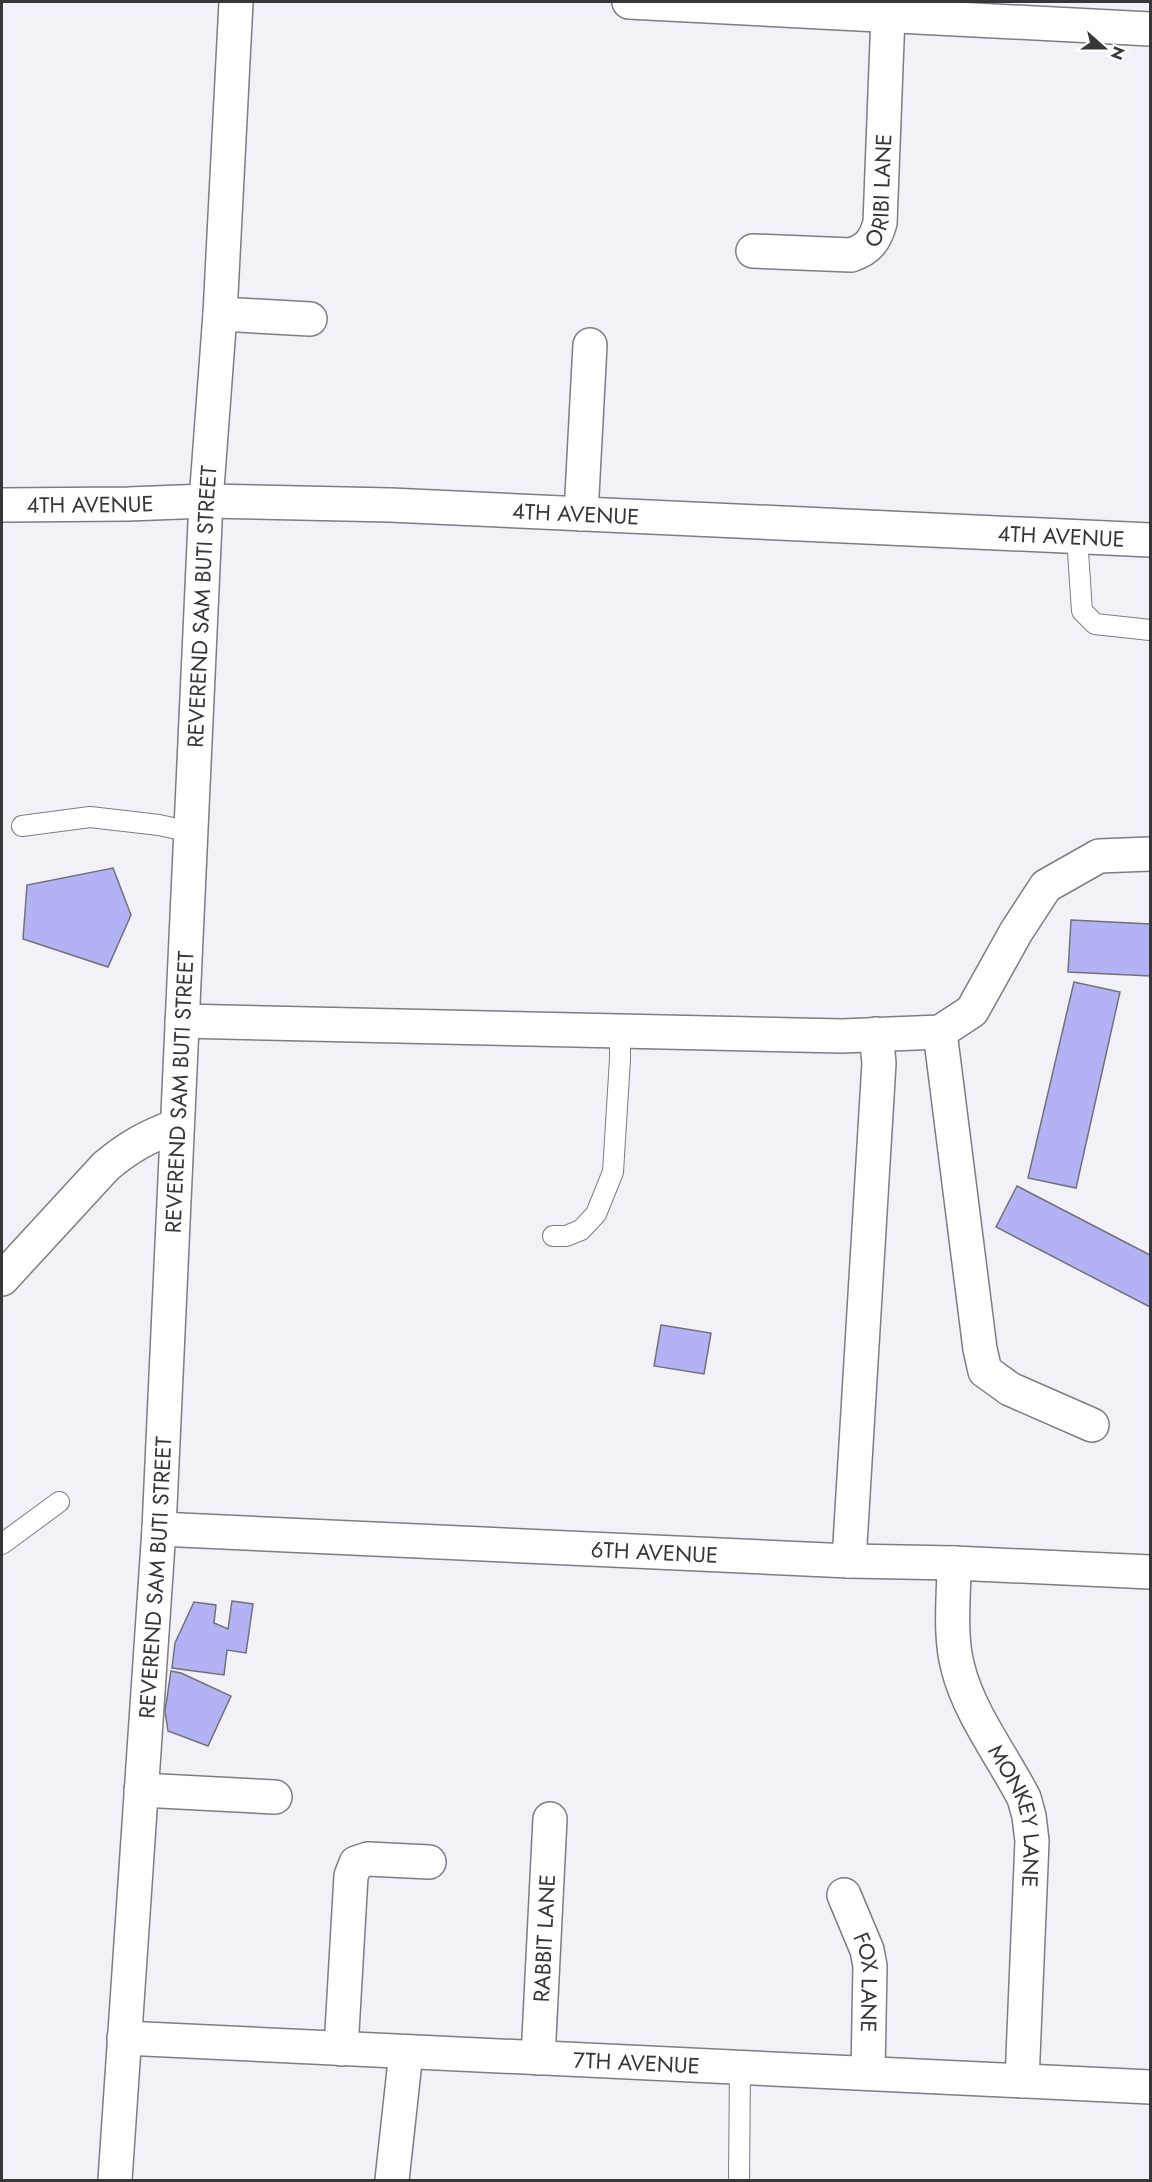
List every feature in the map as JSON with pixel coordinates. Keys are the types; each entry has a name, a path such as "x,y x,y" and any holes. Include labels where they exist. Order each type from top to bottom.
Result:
{"street":[{"name":"REVEREND SAM BUTI STREET","path":"116,2181 159,1529 206,501 220,315 236,2"},
{"path":"629,2 888,15 1036,12 1150,29"},
{"name":"ORIBI LANE","path":"753,251 851,255 863,251 875,240 880,223 888,15"},
{"path":"220,315 310,319"},
{"path":"581,514 590,345"},
{"name":"4TH AVENUE","path":"2,505 206,501 390,506 1150,540"},
{"path":"182,1021 842,1036 940,1032 972,1011 1016,932 1046,886 1099,856 1150,854"},
{"path":"940,1032 980,1349 985,1371 1010,1389 1092,1425"},
{"path":"849,1561 879,1063 876,1034"},
{"path":"2,1279 106,1166 123,1151 146,1138 176,1126"},
{"name":"6TH AVENUE","path":"159,1529 849,1561 954,1563 1150,1572"},
{"name":"MONKEY LANE","path":"954,1563 954,1639 957,1666 963,1687 1024,1798 1029,1816 1032,1841 1022,2081"},
{"path":"141,1790 276,1797"},
{"name":"RABBIT LANE","path":"537,2058 550,1819"},
{"path":"341,2049 351,1876 356,1863 368,1859 429,1862"},
{"name":"FOX LANE","path":"844,1895 867,1950 870,1966 868,2073"},
{"name":"7TH AVENUE","path":"124,2038 1150,2087"},
{"path":"392,2181 406,2052"}],"lane":[{"path":"1077,537 1082,611 1095,624 1150,630"},
{"path":"22,826 90,817 159,825 191,832"},
{"path":"553,1236 566,1236 581,1230 597,1214 613,1172 620,1031"},
{"path":"2,1544 59,1502"},
{"path":"739,2181 740,2067"}],"building":[{"path":"113,868 131,915 108,967 23,939 27,885"},
{"path":"1071,920 1150,924 1150,976 1068,972"},
{"path":"1074,982 1120,992 1076,1188 1028,1178"},
{"path":"1017,1186 1150,1255 1150,1307 996,1227"},
{"path":"661,1325 711,1333 704,1374 654,1366"},
{"path":"232,1601 253,1604 246,1653 227,1650 224,1675 172,1668 175,1643 194,1602 216,1605 214,1623 228,1629"},
{"path":"171,1671 181,1673 231,1696 208,1746 168,1731 165,1711"}]}
